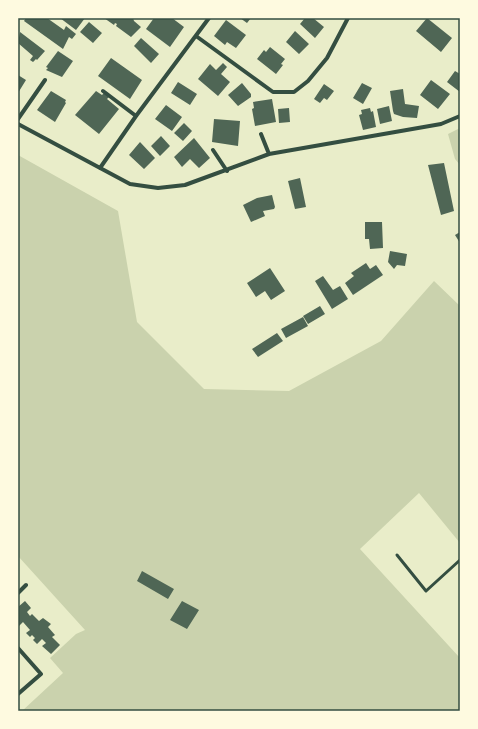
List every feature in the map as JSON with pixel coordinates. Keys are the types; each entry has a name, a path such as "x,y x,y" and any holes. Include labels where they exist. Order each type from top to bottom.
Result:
{"street":[{"path":"100,168 136,116 209,18"},
{"path":"196,36 273,92 294,92 308,81 327,58 348,18"},
{"path":"18,119 44,80"},
{"path":"103,91 136,116"},
{"path":"18,124 130,184 158,188 185,185 270,154 441,124 460,116"},
{"path":"261,134 270,154"},
{"path":"213,150 227,170"},
{"path":"18,593 26,585"},
{"path":"18,648 40,674 18,694"}],"lane":[{"path":"397,555 426,591 460,560"}],"green space":[{"path":"460,128 460,165 455,159 448,134"},
{"path":"18,155 118,211 137,322 204,389 289,391 381,341 434,281 460,306 460,543 419,493 360,549 460,658 460,711 22,711 63,673 50,658 76,634 85,630 18,556"}],"building":[{"path":"26,18 47,18 64,30 66,26 76,34 72,39 69,37 63,49 24,21"},
{"path":"60,18 85,18 76,30"},
{"path":"104,18 133,18 134,21 141,27 131,37 116,26 117,24 115,23 114,25"},
{"path":"154,18 172,18 184,27 170,47 146,29"},
{"path":"240,18 251,18 247,23"},
{"path":"305,18 313,18 324,27 315,38 300,24"},
{"path":"427,18 452,38 441,52 416,31"},
{"path":"226,20 246,35 236,48 227,42 225,45 214,36"},
{"path":"89,22 102,33 93,43 80,32"},
{"path":"295,31 309,44 299,54 286,42"},
{"path":"20,32 45,51 37,60 36,59 33,62 30,60 33,56 18,43"},
{"path":"141,38 159,54 151,63 134,46"},
{"path":"270,47 285,59 281,64 283,65 276,74 257,59 264,50 266,52"},
{"path":"58,51 73,61 62,77 46,70 48,68 46,67"},
{"path":"111,58 142,80 130,99 98,76"},
{"path":"223,63 227,67 221,74 230,82 218,96 198,79 210,64 216,70"},
{"path":"455,71 460,74 460,92 447,82"},
{"path":"18,75 26,80 18,93"},
{"path":"431,80 450,94 438,109 420,95"},
{"path":"178,82 197,94 190,105 171,93"},
{"path":"242,83 251,94 251,97 238,106 228,95"},
{"path":"362,83 372,88 363,104 353,98"},
{"path":"324,84 334,91 327,100 324,98 320,103 314,99"},
{"path":"403,89 405,104 419,106 417,118 403,117 394,114 390,91"},
{"path":"51,91 66,100 66,103 55,122 37,110"},
{"path":"96,91 102,95 104,93 109,97 107,99 119,109 99,134 75,115"},
{"path":"272,99 276,122 255,126 252,109 254,108 253,102"},
{"path":"166,105 182,117 172,131 155,119"},
{"path":"389,106 392,121 380,124 377,109"},
{"path":"289,108 290,122 279,123 278,109"},
{"path":"370,108 371,112 373,111 376,127 363,130 359,115 362,114 361,110"},
{"path":"214,119 240,121 238,146 212,142"},
{"path":"184,123 192,131 183,141 174,133"},
{"path":"161,136 170,146 160,156 151,146"},
{"path":"194,138 210,158 199,168 190,159 182,167 174,157"},
{"path":"140,142 155,158 144,169 129,155"},
{"path":"444,163 454,211 441,215 428,165"},
{"path":"300,178 306,207 295,209 288,181"},
{"path":"272,195 275,207 274,209 263,211 265,216 251,222 243,205 257,198"},
{"path":"365,222 382,222 383,248 370,249 369,239 365,239"},
{"path":"460,232 460,243 455,235"},
{"path":"390,251 407,254 405,266 397,265 394,269 388,262"},
{"path":"366,263 370,269 376,265 383,275 353,295 345,283 354,276 351,273"},
{"path":"270,268 285,291 271,300 265,291 256,297 247,283"},
{"path":"323,276 333,290 340,286 348,299 332,309 315,281"},
{"path":"320,306 325,314 308,324 303,316"},
{"path":"303,317 308,326 286,338 281,329"},
{"path":"277,333 283,341 258,357 252,349"},
{"path":"142,571 174,589 168,599 137,581"},
{"path":"25,601 31,608 27,612 30,616 32,614 39,621 43,618 51,624 48,627 55,635 52,637 60,645 51,654 42,646 46,643 42,639 37,644 33,640 35,638 32,635 30,637 26,633 30,630 23,622 19,626 18,624 18,607"},
{"path":"182,601 199,610 187,629 170,620"}]}
